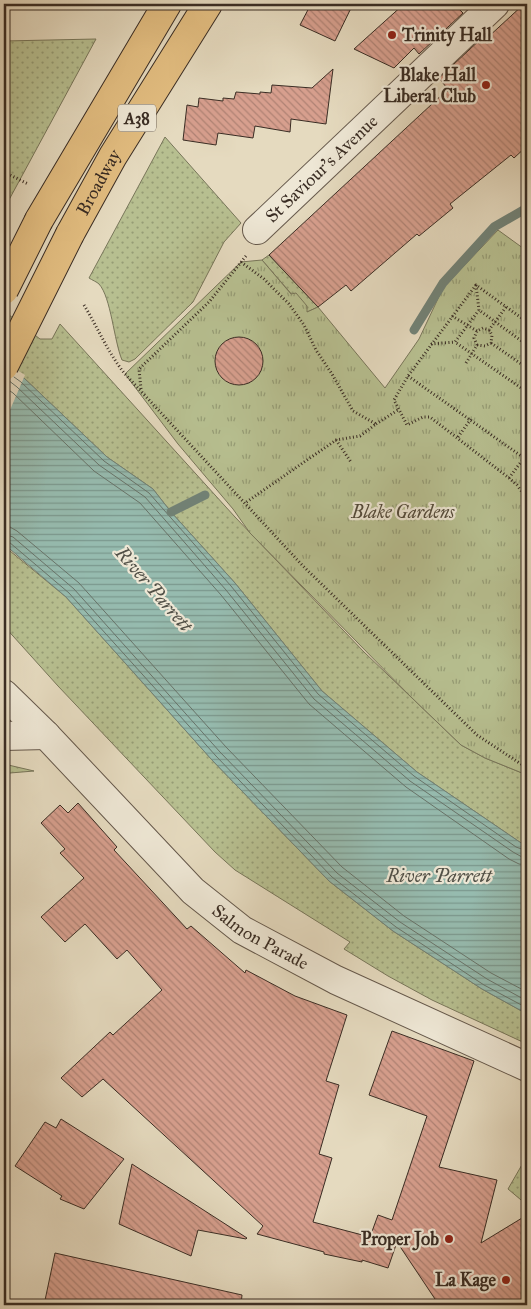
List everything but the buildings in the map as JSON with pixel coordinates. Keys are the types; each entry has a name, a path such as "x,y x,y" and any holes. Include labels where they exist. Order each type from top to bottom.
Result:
{"main road":[{"name":"Broadway","path":"4,290 39,220 167,4"},
{"name":"Broadway","path":"4,366 70,234 113,156 208,4"}],"street":[{"name":"St Saviour's Avenue","path":"257,230 494,4"},
{"name":"Salmon Parade","path":"4,694 46,735 193,891 242,930 336,980 527,1067"},
{"path":"4,736 46,735"}],"path":[{"path":"141,390 139,370 208,302 263,236 257,230"},
{"path":"241,262 264,279 289,304 304,325 316,350 353,411 376,424"},
{"path":"476,284 527,322"},
{"path":"456,342 479,310 476,284"},
{"path":"476,284 408,376 394,400 406,426 423,417 430,417 509,478 517,485 527,499"},
{"path":"84,305 99,329 114,360 304,566 477,735 527,768"},
{"path":"489,330 506,307"},
{"path":"479,310 527,345"},
{"path":"452,316 476,332"},
{"path":"477,345 474,338 476,332 483,328 489,330 492,335 491,343"},
{"path":"431,344 456,342 527,392"},
{"path":"477,345 485,346 491,343"},
{"path":"491,343 527,368"},
{"path":"466,362 477,345"},
{"path":"408,376 526,456 509,478"},
{"path":"522,404 527,398"},
{"path":"245,503 336,440 360,436 398,410"},
{"path":"458,437 471,419"},
{"path":"336,440 351,462"}],"green space":[{"path":"96,39 10,198 4,208 4,41"},
{"path":"165,137 241,223 224,242 193,302 135,359 129,362 122,360 119,352 107,299 103,290 99,284 89,278"},
{"name":"Blake Gardens","path":"498,230 527,251 527,662 525,665 527,667 527,775 485,758 461,745 410,696 250,533 233,509 178,444 125,374 241,262 262,260 291,294 296,293 307,306 307,312 318,307 385,388 419,339 443,288"},
{"path":"269,255 318,307 307,312 262,260"},
{"path":"4,311 40,339 52,339 60,324 235,517 364,652 461,745 527,777 527,847 417,772 322,691 235,583 171,512 153,489 107,457 24,378 4,364"},
{"path":"4,546 66,597 212,760 329,881 393,931 482,989 527,1014 527,1044 432,1000 344,949 350,942 235,870 215,852 4,626"},
{"path":"4,764 34,771 10,773 4,780"},
{"path":"527,1156 527,1205 508,1189"}],"water":[{"name":"River Parrett","path":"4,364 24,378 107,457 153,489 171,512 235,583 322,691 417,772 527,847 527,1014 482,989 393,931 329,881 212,760 66,597 4,544"}],"pier":[{"path":"4,362 25,375 4,424"}],"waterway":[{"path":"414,330 443,283 494,227 527,208"},
{"path":"171,512 205,495"}],"place":[{"name":"Trinity Hall","path":"392,35"},
{"name":"Blake Hall Liberal Club","path":"486,85"},
{"name":"Proper Job","path":"449,1239"},
{"name":"La Kage","path":"506,1280"}]}
